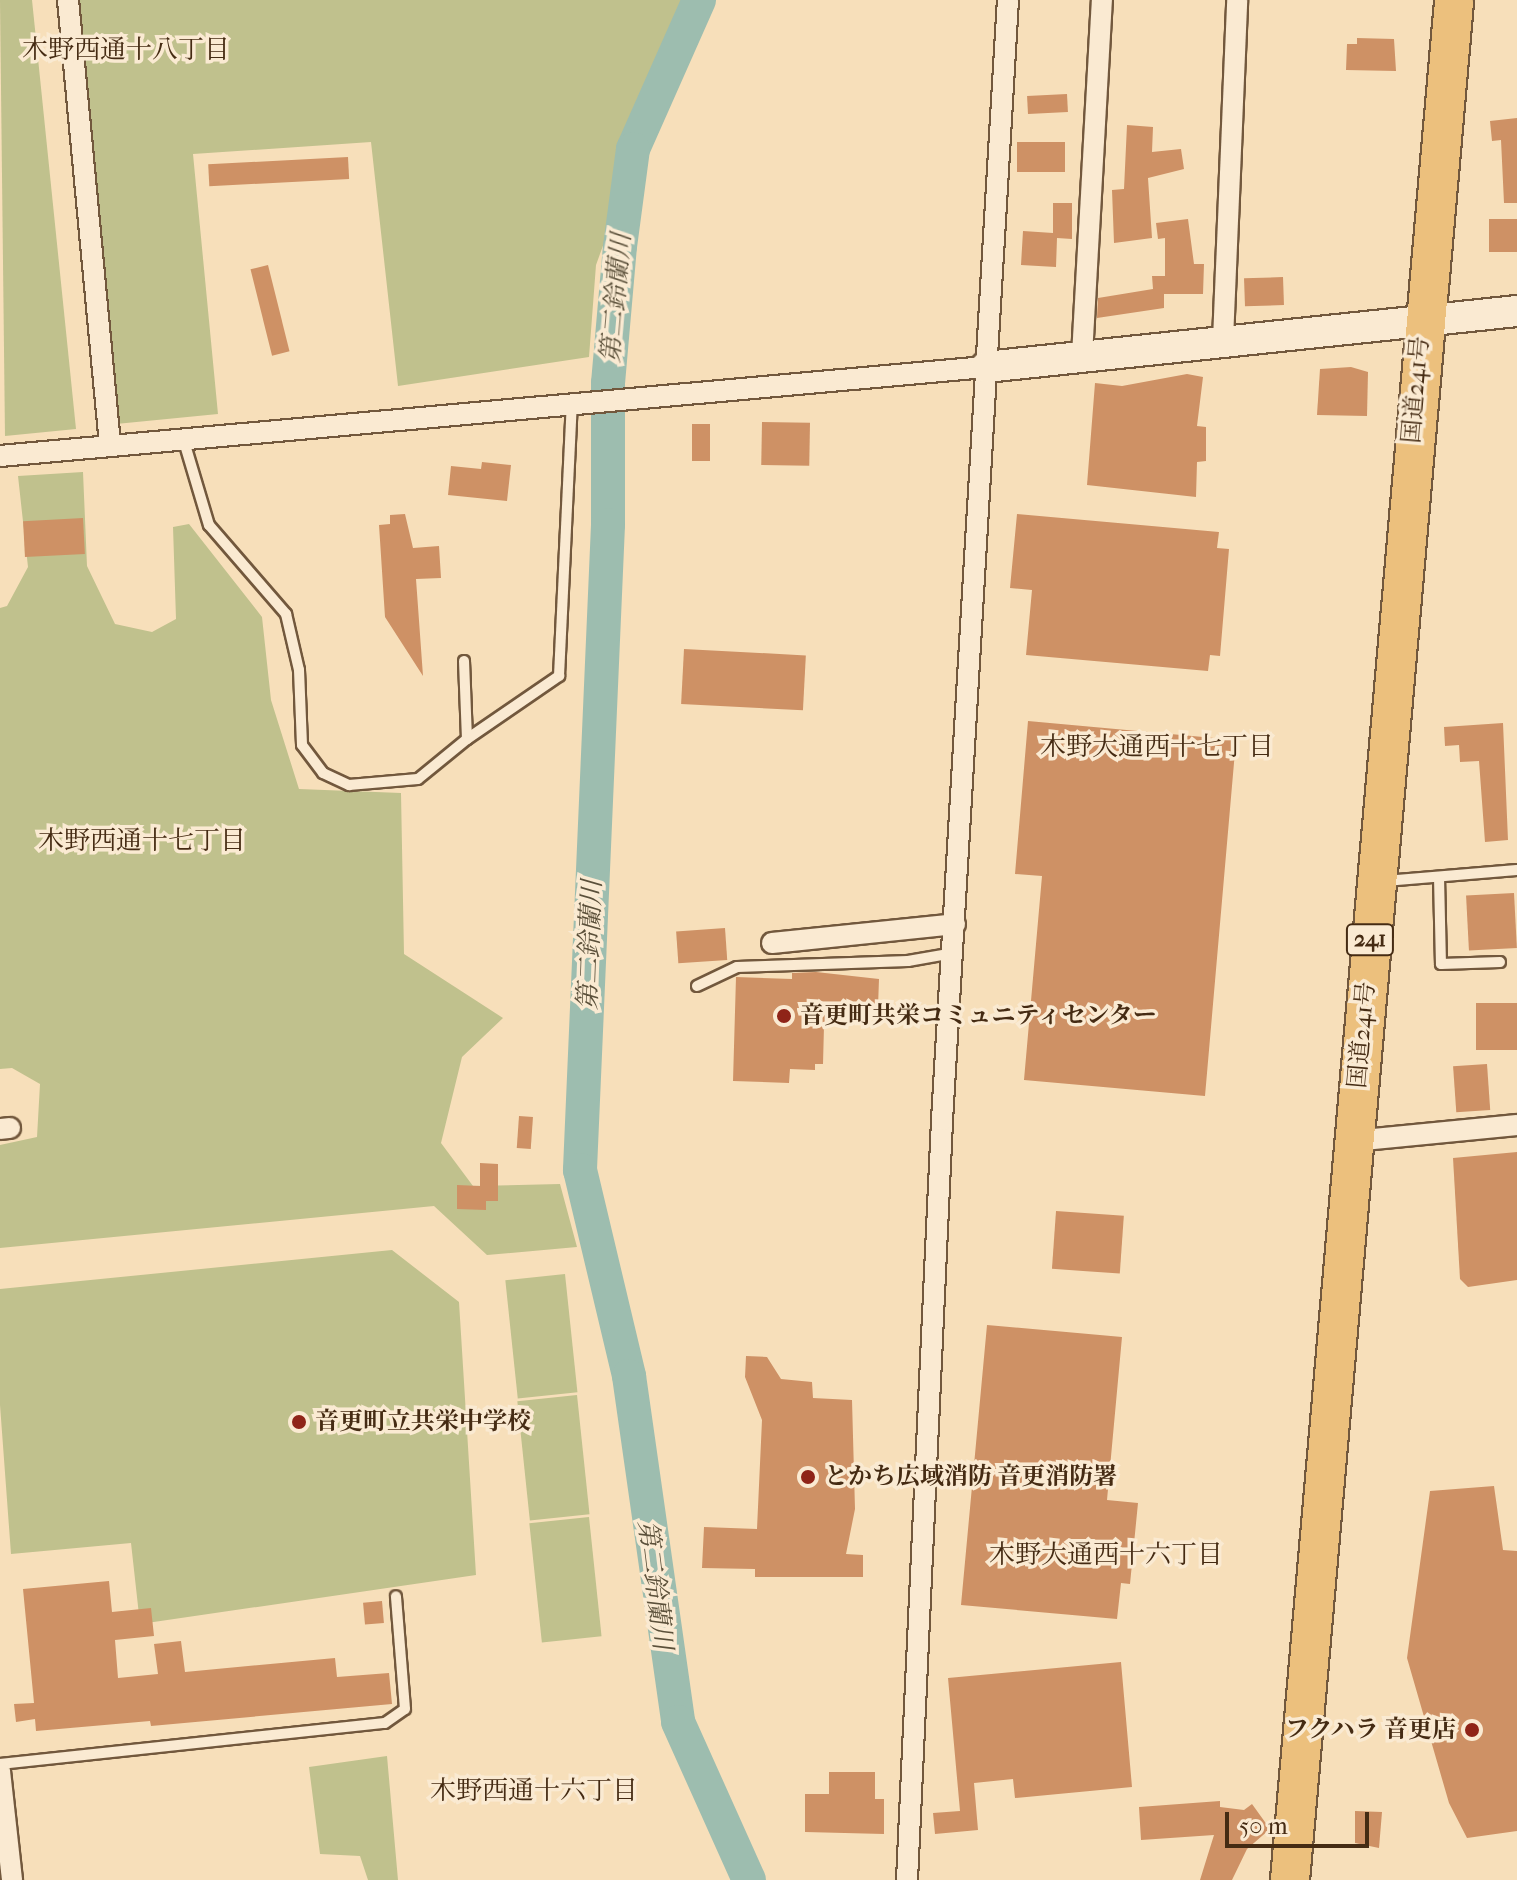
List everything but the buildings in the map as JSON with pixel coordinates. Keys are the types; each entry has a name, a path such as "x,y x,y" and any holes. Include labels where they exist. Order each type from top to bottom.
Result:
{"highway":[{"name":"国道241号","path":"1290,1880 1422,321 1454,0"}],"street":[{"path":"68,0 110,445"},
{"path":"907,1880 955,924 1008,0"},
{"path":"1082,356 1102,0"},
{"path":"1223,340 1237,0"},
{"path":"0,456 986,367 1517,311"},
{"path":"772,943 955,924"},
{"path":"1353,1141 1517,1125"},
{"path":"0,1771 12,1880"}],"lane":[{"path":"183,438 209,525 286,614 299,670 302,745 323,773 349,785 418,779 467,739 559,676 581,403"},
{"path":"464,661 467,739"},
{"path":"1375,882 1517,870"},
{"path":"1439,877 1441,964 1500,962"},
{"path":"697,986 737,967 908,961 954,953"},
{"path":"0,1764 385,1723 405,1709 396,1596"}],"green space":[{"path":"0,0 32,0 76,429 5,436"},
{"path":"78,0 692,0 596,265 589,357 398,386 371,142 193,154 218,414 116,424"},
{"path":"83,472 87,566 115,624 152,632 176,619 173,527 189,524 262,617 271,700 299,789 401,793 404,954 503,1018 462,1057 441,1143 473,1186 560,1184 577,1247 487,1255 434,1206 0,1248 0,1145 37,1137 40,1084 12,1068 0,1069 0,608 7,606 28,567 18,476"},
{"path":"392,1250 459,1302 476,1575 140,1624 131,1543 11,1554 0,1405 0,1289"},
{"path":"565,1274 577,1392 518,1399 505,1280"},
{"path":"577,1395 590,1514 530,1521 517,1401"},
{"path":"589,1517 602,1636 542,1643 529,1523"},
{"path":"387,1756 398,1880 368,1880 360,1856 320,1854 309,1767"}],"waterway":[{"name":"第二鈴蘭川","path":"699,0 633,149 620,246 608,383 608,525 580,1170 629,1376 678,1722 749,1880"}],"place":[{"name":"音更町共栄コミュニティセンター","path":"784,1016"},
{"name":"音更町立共栄中学校","path":"299,1422"},
{"name":"とかち広域消防 音更消防署","path":"808,1477"},
{"name":"フクハラ 音更店","path":"1472,1730"}],"district":[{"name":"木野西通十八丁目","path":"126,50"},
{"name":"木野大通西十七丁目","path":"1157,747"},
{"name":"木野西通十七丁目","path":"142,841"},
{"name":"木野大通西十六丁目","path":"1106,1555"},
{"name":"木野西通十六丁目","path":"534,1791"}]}
